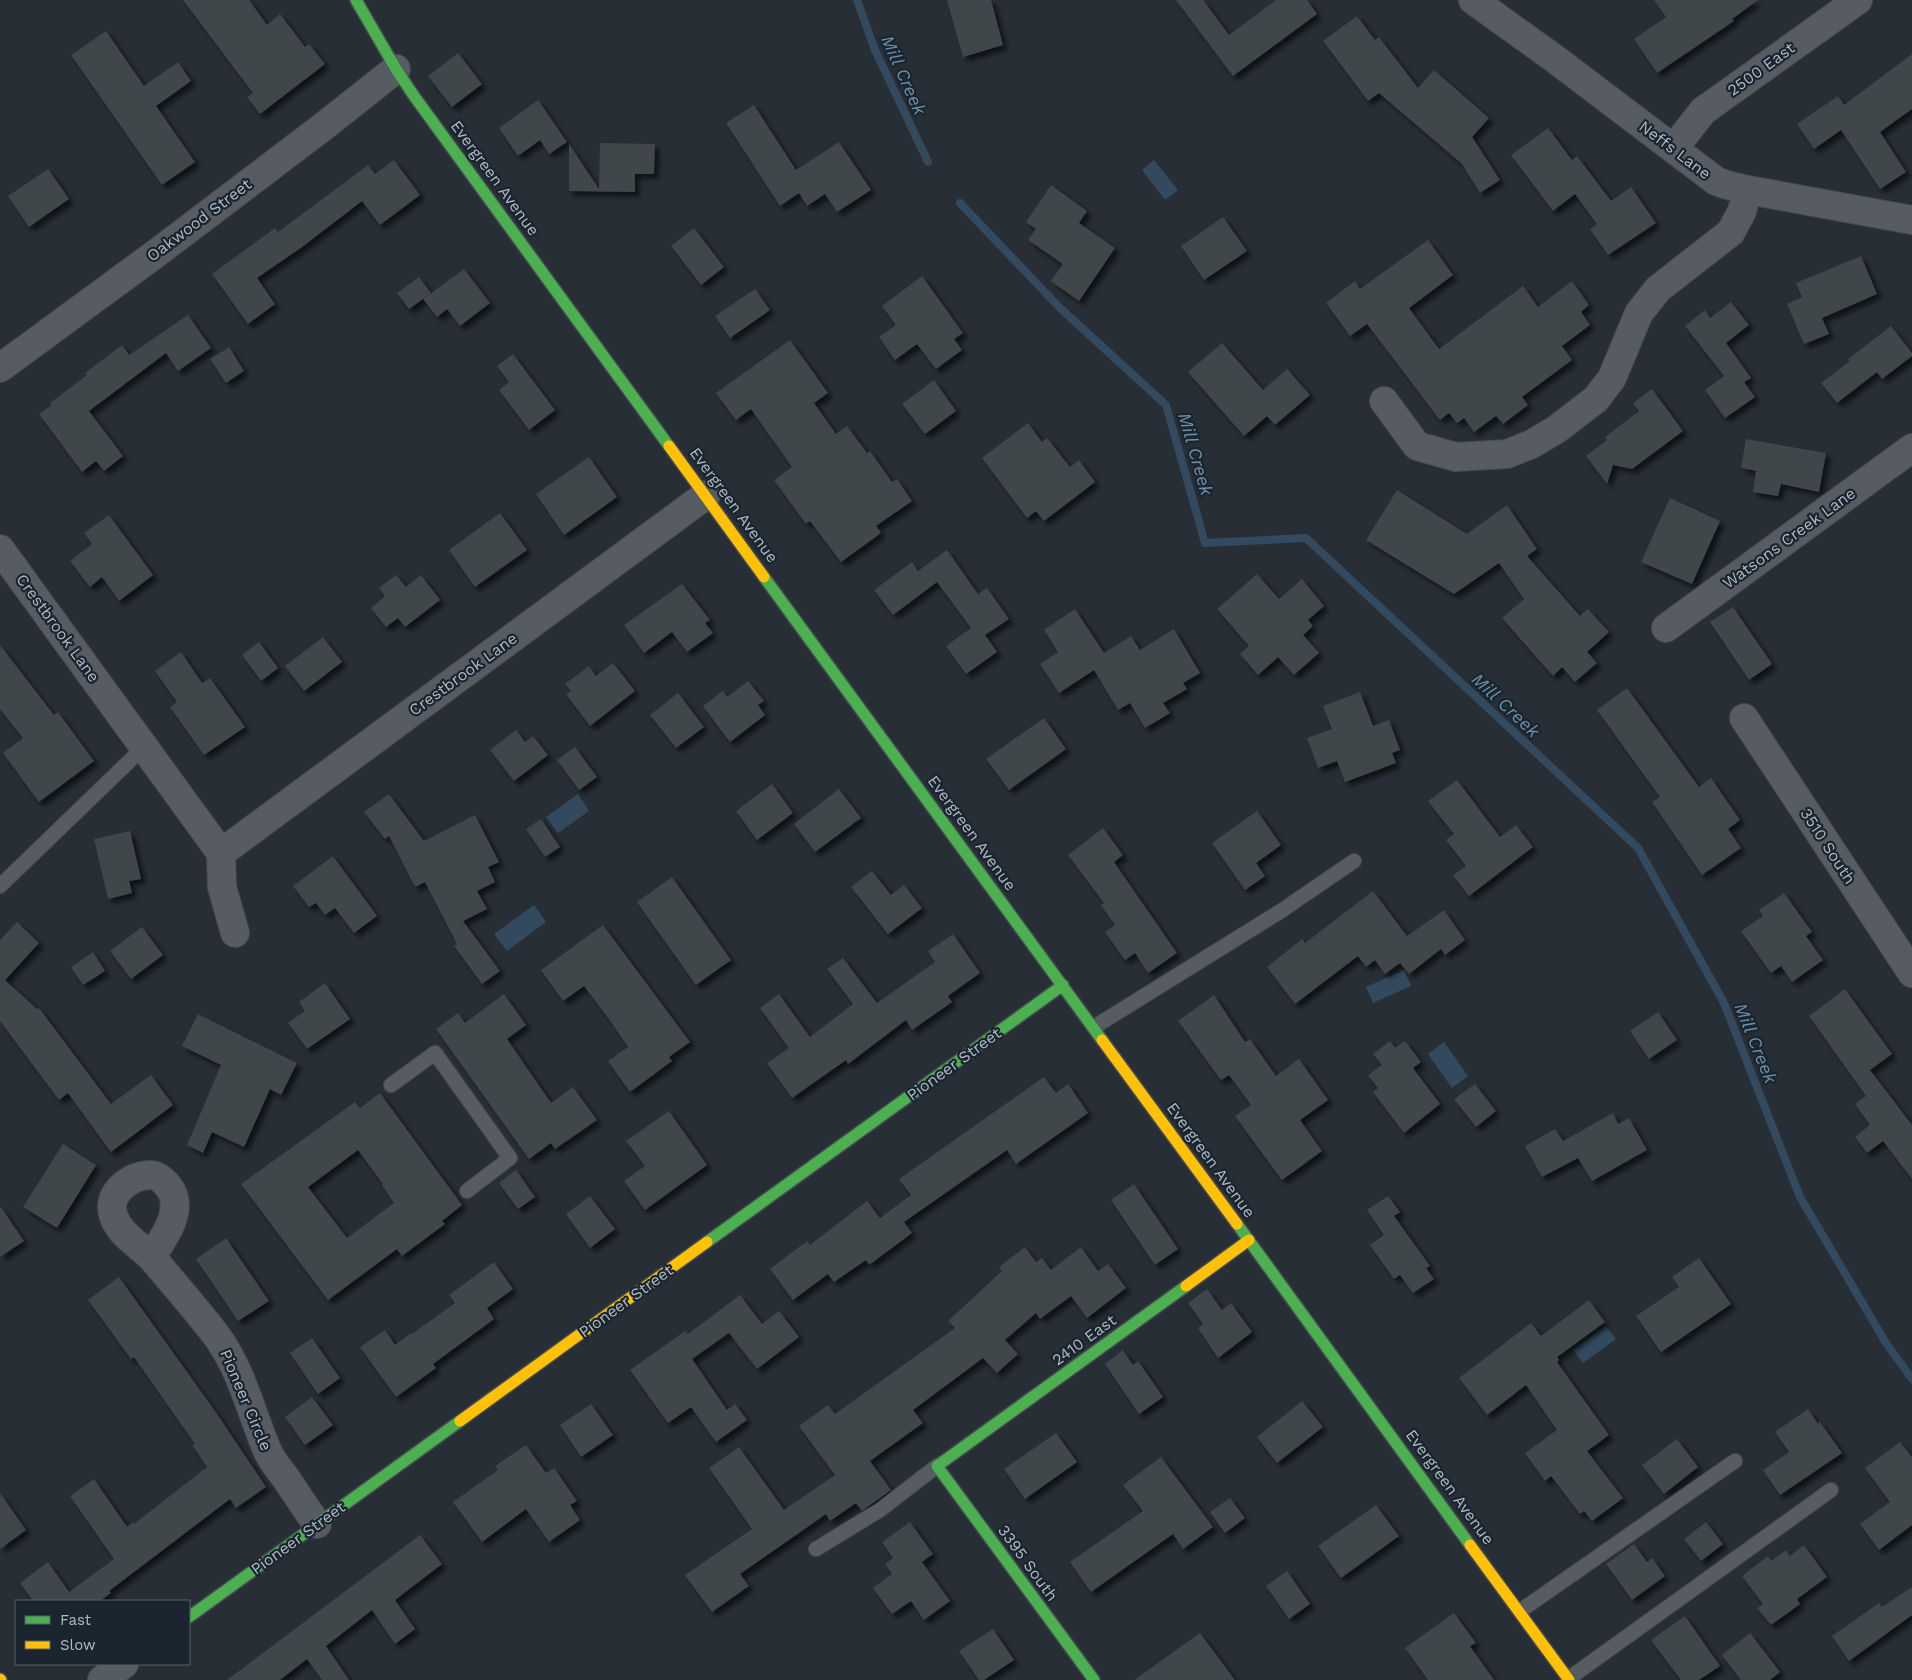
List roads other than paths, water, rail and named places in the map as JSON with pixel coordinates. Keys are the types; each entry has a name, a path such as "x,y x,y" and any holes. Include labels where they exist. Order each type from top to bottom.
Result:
{"street":[{"name":"Evergreen Avenue","path":"356,0 396,69 1569,1680"},
{"name":"Neffs Lane","path":"1473,0 1716,181 1748,190 1912,220"},
{"name":"2500 East","path":"1674,148 1703,111 1858,0"},
{"name":"Oakwood Street","path":"0,368 301,144 396,69"},
{"path":"1384,401 1417,446 1456,457 1507,454 1532,444 1557,429 1596,399 1612,378 1639,313 1658,289 1731,232 1742,211 1748,190"},
{"name":"Watsons Creek Lane","path":"1666,628 1912,448"},
{"name":"Crestbrook Lane","path":"0,549 221,853 706,495"},
{"name":"3510 South","path":"1744,718 1912,973"},
{"path":"221,853 222,887 235,933"},
{"name":"Pioneer Street","path":"190,1616 1064,985"},
{"name":"2410 East","path":"937,1466 1249,1240"},
{"name":"Pioneer Circle","path":"151,1257 216,1334 231,1357 270,1455 317,1524"},
{"name":"3395 South","path":"937,1466 1094,1680"},
{"path":"102,1680 123,1665"}],"lane":[{"path":"0,886 144,747"},
{"path":"1094,1027 1281,911 1354,862"},
{"path":"391,1084 435,1053 510,1158 467,1191"},
{"path":"1520,1611 1735,1461"},
{"path":"816,1549 880,1510 937,1466"},
{"path":"1569,1680 1831,1490"}],"water":[{"path":"1154,160 1178,190 1165,200 1142,170"},
{"path":"578,794 589,811 558,833 546,817"},
{"path":"534,905 546,922 507,951 494,934"},
{"path":"1404,970 1411,986 1373,1003 1366,987"},
{"path":"1444,1042 1468,1076 1452,1088 1428,1054"},
{"path":"1606,1326 1616,1339 1583,1363 1573,1350"}],"waterway":[{"name":"Mill Creek","path":"857,0 875,50 928,162"},
{"name":"Mill Creek","path":"960,203 1060,308 1166,405 1205,543 1306,538 1638,848 1724,1003 1800,1197 1886,1343 1912,1379"}]}
